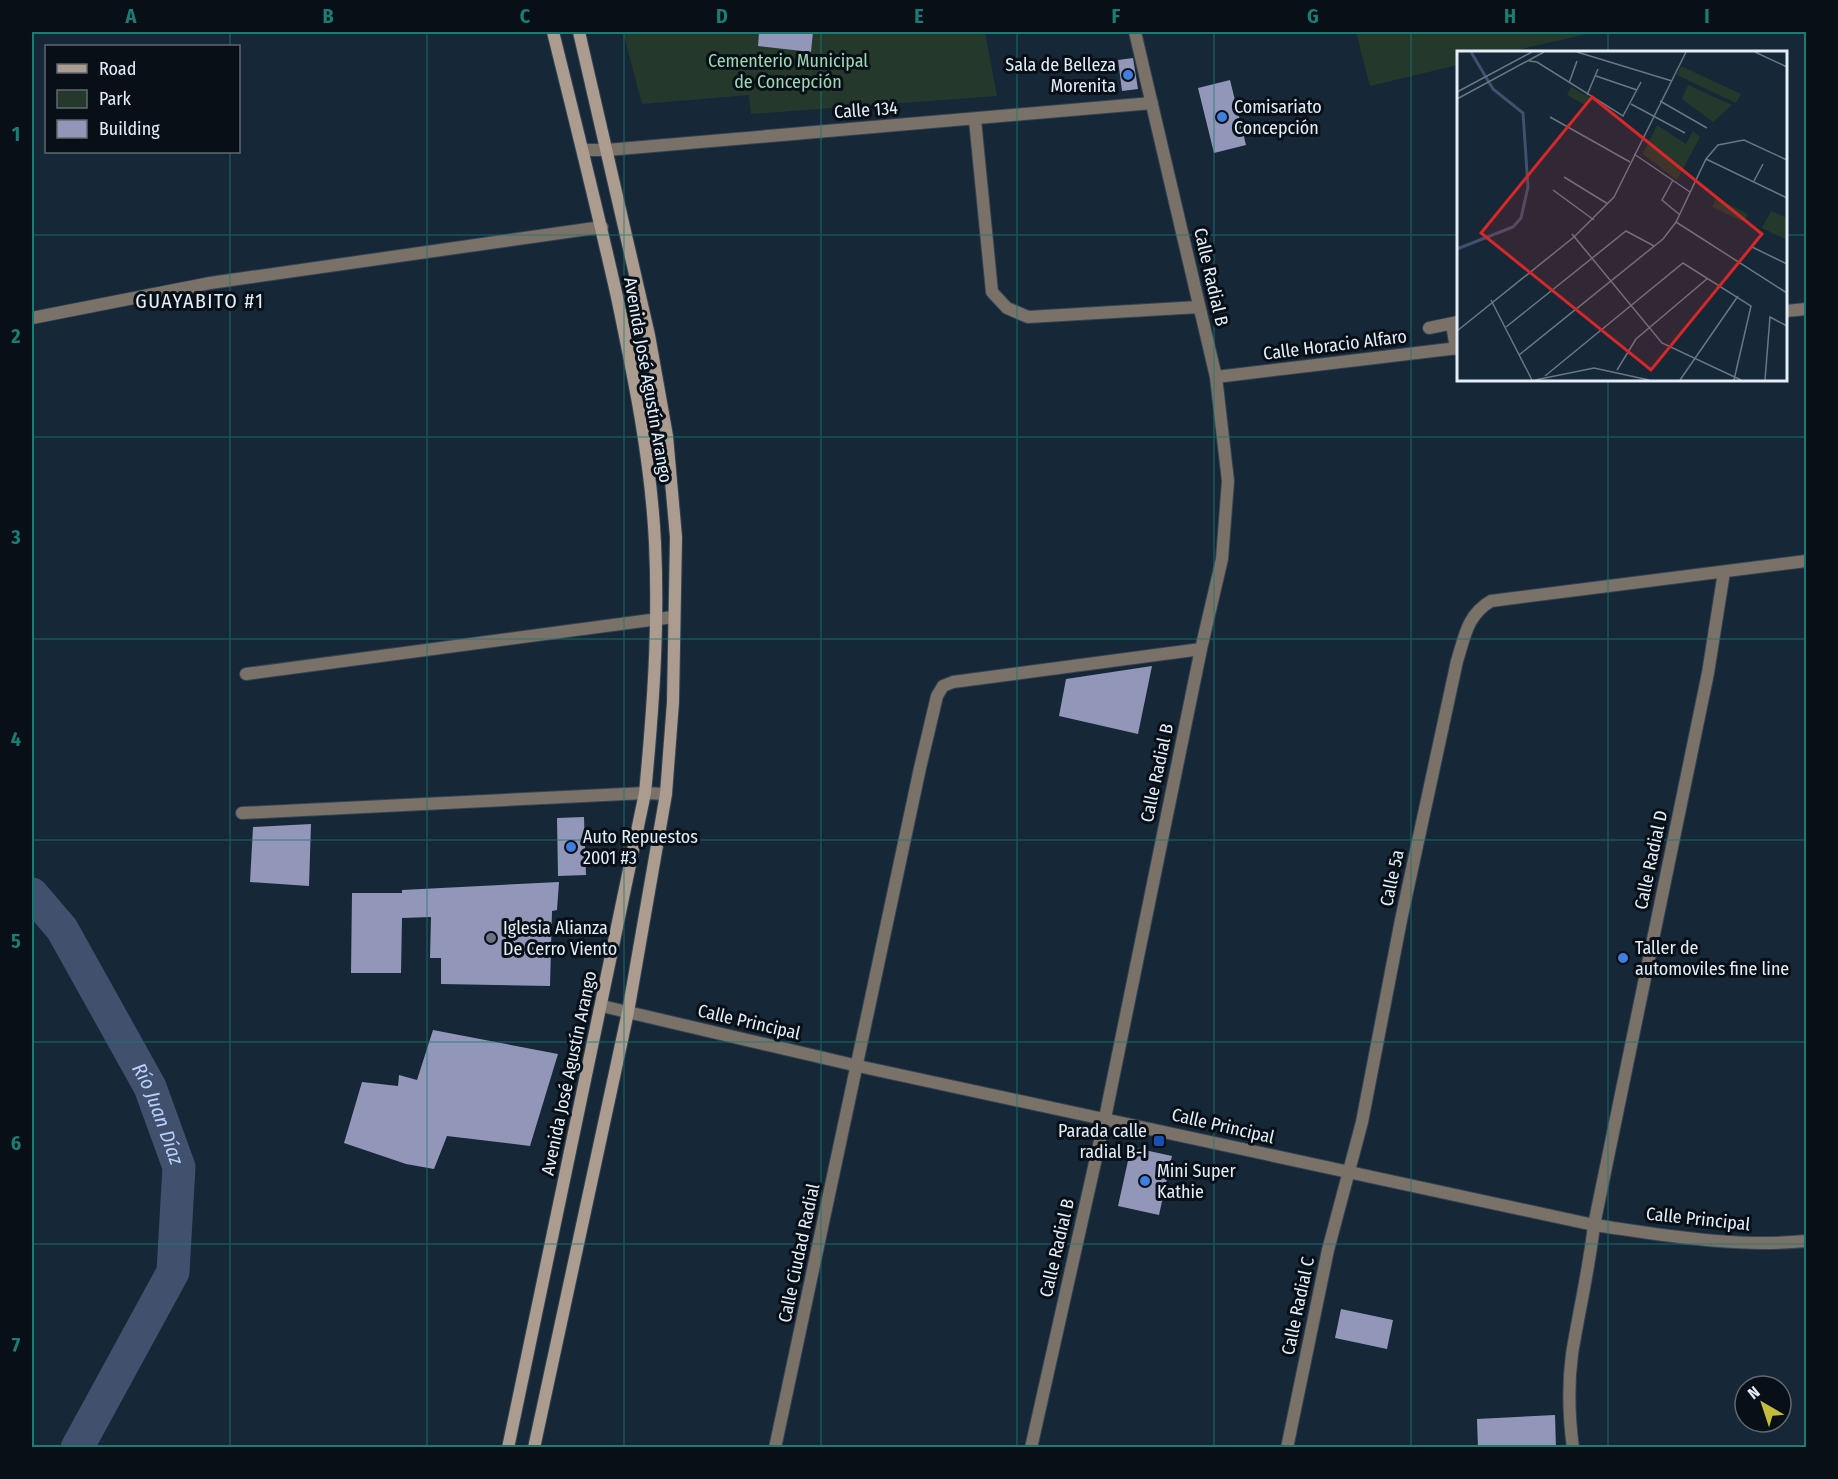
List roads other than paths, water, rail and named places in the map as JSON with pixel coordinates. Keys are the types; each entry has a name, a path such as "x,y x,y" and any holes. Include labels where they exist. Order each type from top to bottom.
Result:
{"main road":[{"name":"Avenida José Agustín Arango","path":"508,1448 645,793 654,699 656,619 654,542 644,438 602,227 554,32"},
{"name":"Avenida José Agustín Arango","path":"534,1448 628,1012 666,794 673,702 676,537 667,436 649,335 579,32"}],"street":[{"name":"Calle Radial B","path":"1031,1448 1105,1118 1201,649 1222,559 1228,480 1216,377 1135,32"},
{"name":"Calle 134","path":"583,150 607,150 1152,104"},
{"path":"975,120 992,292 1007,308 1028,317 1199,307"},
{"path":"32,318 210,283 602,227"},
{"path":"1787,311 1806,309"},
{"path":"1429,328 1455,323 1457,349"},
{"name":"Calle Horacio Alfaro","path":"1216,377 1457,349"},
{"path":"1724,572 1806,561"},
{"name":"Calle 5a","path":"1348,1172 1362,1122 1401,920 1457,661 1475,612 1491,601 1724,572"},
{"name":"Calle Radial D","path":"1573,1448 1570,1384 1572,1356 1591,1256 1594,1225 1708,673 1724,572"},
{"path":"246,674 674,617"},
{"name":"Calle Ciudad Radial","path":"775,1448 937,696 943,686 953,682 1201,649"},
{"path":"242,813 645,793 666,794"},
{"name":"Calle Principal","path":"602,1006 858,1066 1594,1225 1710,1241 1762,1244 1806,1241"},
{"name":"Calle Radial C","path":"1287,1448 1328,1250 1348,1172"}],"waterway":[{"name":"Río Juan Díaz","path":"32,894 62,929 150,1087 179,1167 173,1272 77,1448"}],"place":[{"name":"Sala de Belleza Morenita","path":"1128,75"},
{"name":"Comisariato Concepción","path":"1222,117"},
{"name":"Auto Repuestos 2001 #3","path":"571,847"},
{"name":"Iglesia Alianza De Cerro Viento","path":"491,938"},
{"name":"Taller de automoviles fine line","path":"1623,958"},
{"name":"Parada calle radial B-I","path":"1159,1141"},
{"name":"Mini Super Kathie","path":"1145,1181"}],"district":[{"name":"GUAYABITO #1","path":"200,301"}],"park label":[{"name":"Cementerio Municipal de Concepción","path":"788,71"}]}
